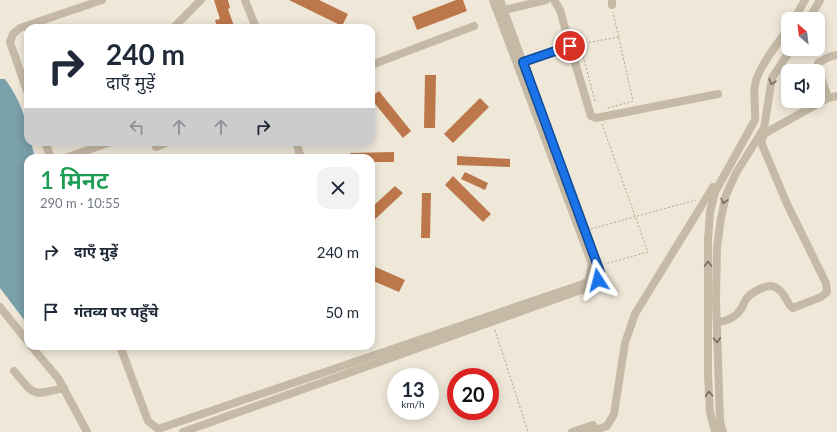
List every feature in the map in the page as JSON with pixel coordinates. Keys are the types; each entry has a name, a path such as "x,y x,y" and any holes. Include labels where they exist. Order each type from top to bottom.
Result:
{"street":[{"path":"32,24 102,0"},
{"path":"177,24 201,0"},
{"path":"245,0 254,24"},
{"path":"121,350 148,421 158,430 584,284 590,280 592,264 493,0"},
{"path":"183,432 493,323 595,285 600,272 500,0"},
{"path":"504,10 546,0"},
{"path":"554,0 560,10 591,116 600,118 718,94"},
{"path":"798,12 805,0"},
{"path":"813,12 820,0"},
{"path":"375,63 474,26"},
{"path":"24,27 13,34 10,42 24,82"},
{"path":"715,432 710,412 708,376 708,240 710,212 716,192 755,120 755,87 758,74 781,39"},
{"path":"523,62 570,46"},
{"path":"828,98 818,68 818,63 829,57 837,55"},
{"path":"723,432 720,421 717,322 717,247 726,195 736,173 764,128 772,78 786,56"},
{"path":"717,322 728,320 741,309 749,295 768,286 774,287 782,292 794,308 821,297 827,292 826,282 787,204 761,142 764,134 828,98 837,96"},
{"path":"572,432 606,426 610,422 616,405 625,344 635,314 720,177 756,112"},
{"path":"76,154 100,146"},
{"path":"0,307 24,337"},
{"path":"35,350 53,371 64,388 87,432"},
{"path":"14,371 31,391 36,393 64,388"}],"path":[{"path":"604,109 633,101 618,37 612,3"},
{"path":"595,103 580,44 618,37"},
{"path":"600,118 648,252 604,264"},
{"path":"584,231 696,200"},
{"path":"493,323 528,432"}],"water":[{"path":"0,79 5,79 22,109 24,117 24,146 32,146 34,154 24,154 24,320 0,288"}],"building":[{"path":"214,0 228,0 230,8 228,9 233,24 216,24 215,20 220,19"},
{"path":"289,0 319,0 348,14 343,24 338,24"},
{"path":"456,0 463,0 467,11 417,30 412,17"},
{"path":"425,75 436,75 435,128 424,128"},
{"path":"379,91 411,131 403,138 375,104 375,94"},
{"path":"480,98 489,107 453,143 444,134"},
{"path":"394,152 394,162 375,162 375,154 350,153"},
{"path":"457,156 510,159 510,167 457,165"},
{"path":"465,172 488,183 485,190 461,179"},
{"path":"453,176 491,214 483,222 445,185"},
{"path":"395,186 403,193 375,219 375,204"},
{"path":"422,193 431,193 430,238 421,238"},
{"path":"375,267 405,280 399,292 375,282"}],"route":[{"path":"570,46 523,62 600,272 598,280"}]}
